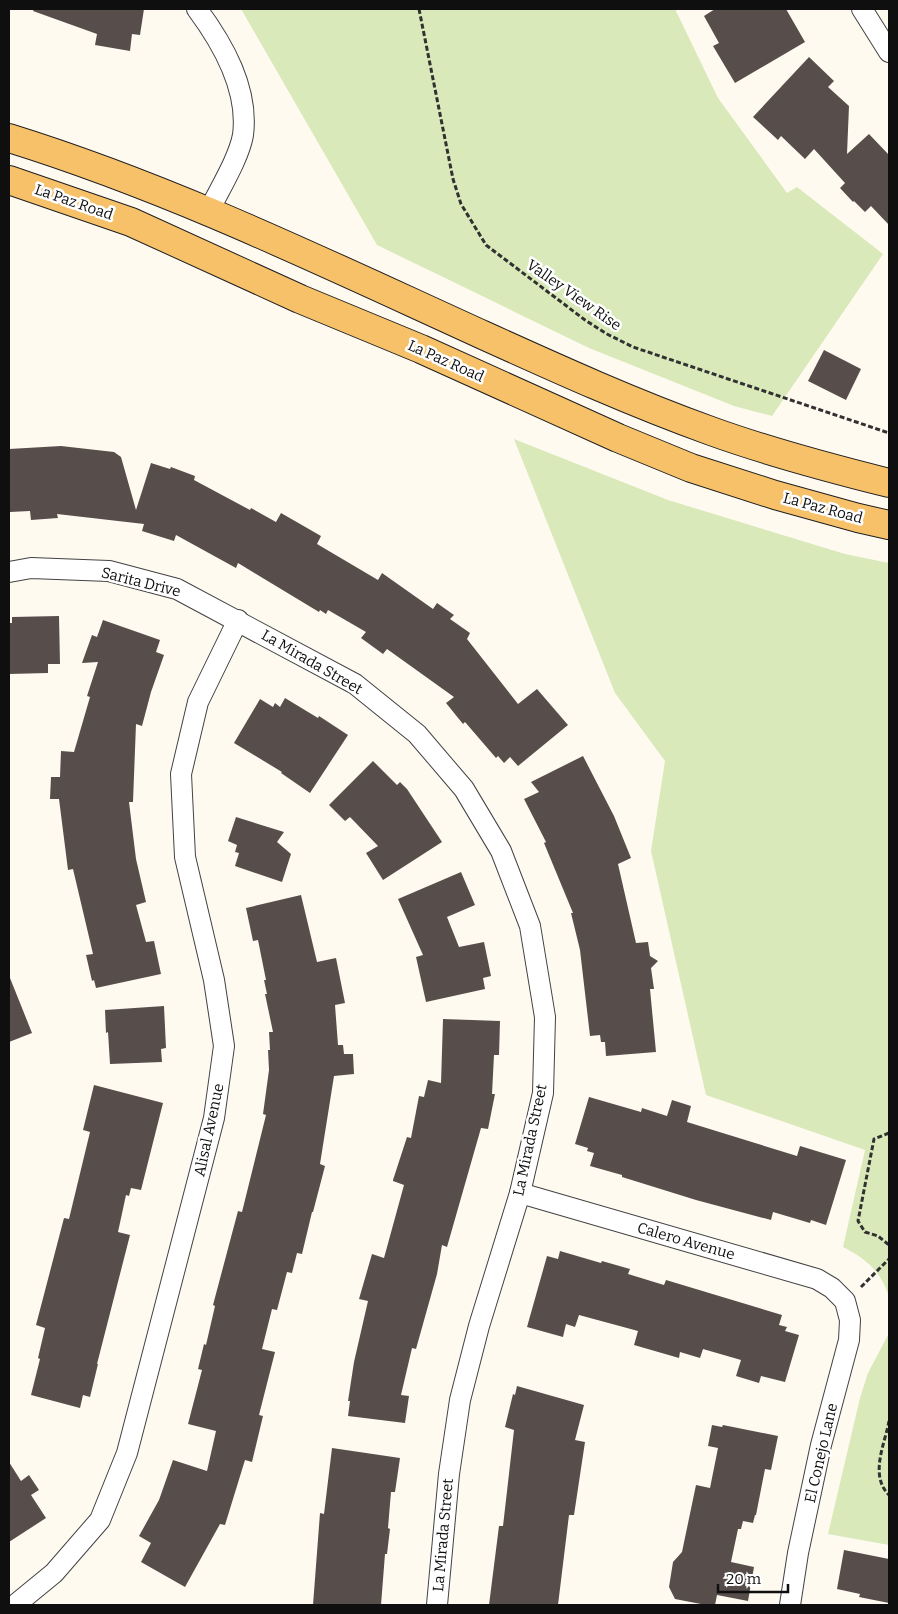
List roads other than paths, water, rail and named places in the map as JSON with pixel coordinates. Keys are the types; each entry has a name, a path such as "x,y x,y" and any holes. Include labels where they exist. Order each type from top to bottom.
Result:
{"main road":[{"path":"9,138 128,178 209,211 574,376 646,406 712,431 789,456 889,483"},
{"name":"La Paz Road","path":"9,180 131,222 609,434 691,468 775,495 889,525"}],"street":[{"path":"197,9 226,53 243,106 243,136 234,160 209,211"},
{"path":"862,9 889,52"},
{"name":"Sarita Drive","path":"9,572 31,568 109,571 177,589 238,620"},
{"name":"La Mirada Street","path":"238,620 355,684 417,734 464,789 501,851 530,926 545,1017 543,1093 520,1193 479,1326 460,1400 449,1474 437,1605"},
{"name":"Alisal Avenue","path":"15,1605 54,1573 100,1520 121,1470 214,1118 224,1046 214,980 185,857 181,774 198,702 238,620"},
{"name":"Calero Avenue","path":"520,1193 817,1279 832,1288 845,1301"},
{"name":"El Conejo Lane","path":"790,1605 798,1553 821,1445 849,1340 850,1320 845,1301"}]}
